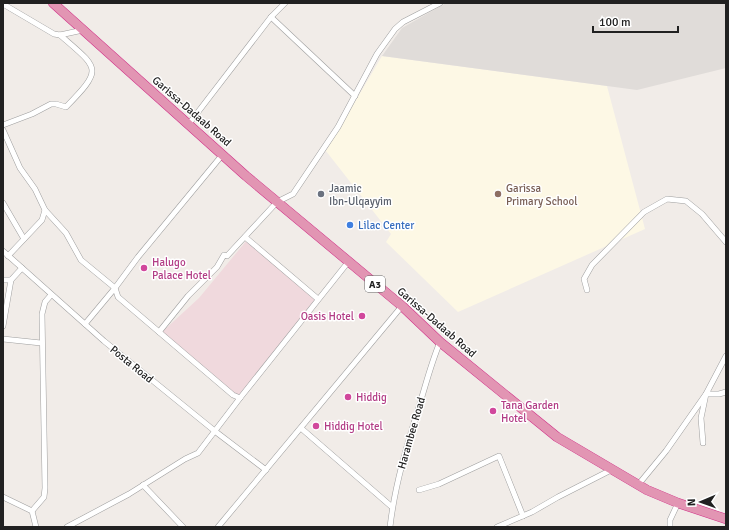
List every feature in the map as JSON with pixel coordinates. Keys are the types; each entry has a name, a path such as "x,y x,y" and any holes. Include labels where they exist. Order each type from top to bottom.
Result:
{"highway":[{"name":"Garissa-Dadaab Road","path":"53,3 188,125 277,202 402,306 440,342 557,437 638,485 678,503 726,519"}],"street":[{"path":"188,125 271,17 285,3"},
{"path":"159,332 188,296 217,267 221,258 224,255 227,256 277,202 293,194 338,127 355,96 363,77 395,29 402,22 440,3"},
{"path":"3,4 26,19 60,36 91,64 92,75 81,91 66,107 51,104 32,114 3,125"},
{"path":"271,17 355,96"},
{"path":"60,36 84,30"},
{"path":"3,130 20,168 35,189 45,210 66,233 81,260 115,288 118,297 233,395 240,398"},
{"path":"84,324 115,288 138,257 223,154"},
{"path":"587,290 584,279 592,265 644,212 667,199 686,201 702,214 726,242"},
{"path":"3,203 24,239"},
{"path":"8,256 42,220 45,210"},
{"path":"245,237 318,299"},
{"name":"Posta Road","path":"3,251 84,324 216,432 266,470"},
{"path":"67,527 198,453 349,261"},
{"path":"3,326 11,280 22,268"},
{"path":"3,280 11,280"},
{"path":"32,511 44,497 45,488 41,343 43,308 52,295"},
{"path":"218,527 302,429 402,306"},
{"path":"3,339 41,343"},
{"name":"Harambee Road","path":"390,527 392,507 403,454 431,364 440,342"},
{"path":"638,485 666,451 706,394 726,356"},
{"path":"706,394 719,394 726,392"},
{"path":"703,443 701,418 706,394"},
{"path":"302,429 392,507"},
{"path":"419,490 439,484 499,456 523,516"},
{"path":"497,527 523,516 611,470"},
{"path":"143,484 183,527"},
{"path":"3,497 32,511"},
{"path":"670,527 670,520 678,503"},
{"path":"32,511 36,527"}],"shaded area":[{"path":"446,3 726,3 726,68 637,90 382,56 402,28"},
{"name":"Garissa Primary School","path":"382,56 607,86 645,229 458,312 386,242 391,234 326,151"},
{"path":"247,240 317,299 240,398 201,368 162,332 199,298"}],"place":[{"name":"Jaamic Ibn-Ulqayyim","path":"321,194"},
{"name":"Garissa Primary School","path":"498,194"},
{"name":"Lilac Center","path":"350,225"},
{"name":"Halugo Palace Hotel","path":"144,268"},
{"name":"Oasis Hotel","path":"362,316"},
{"name":"Hiddig","path":"348,397"},
{"name":"Tana Garden Hotel","path":"493,411"},
{"name":"Hiddig Hotel","path":"316,426"}]}
